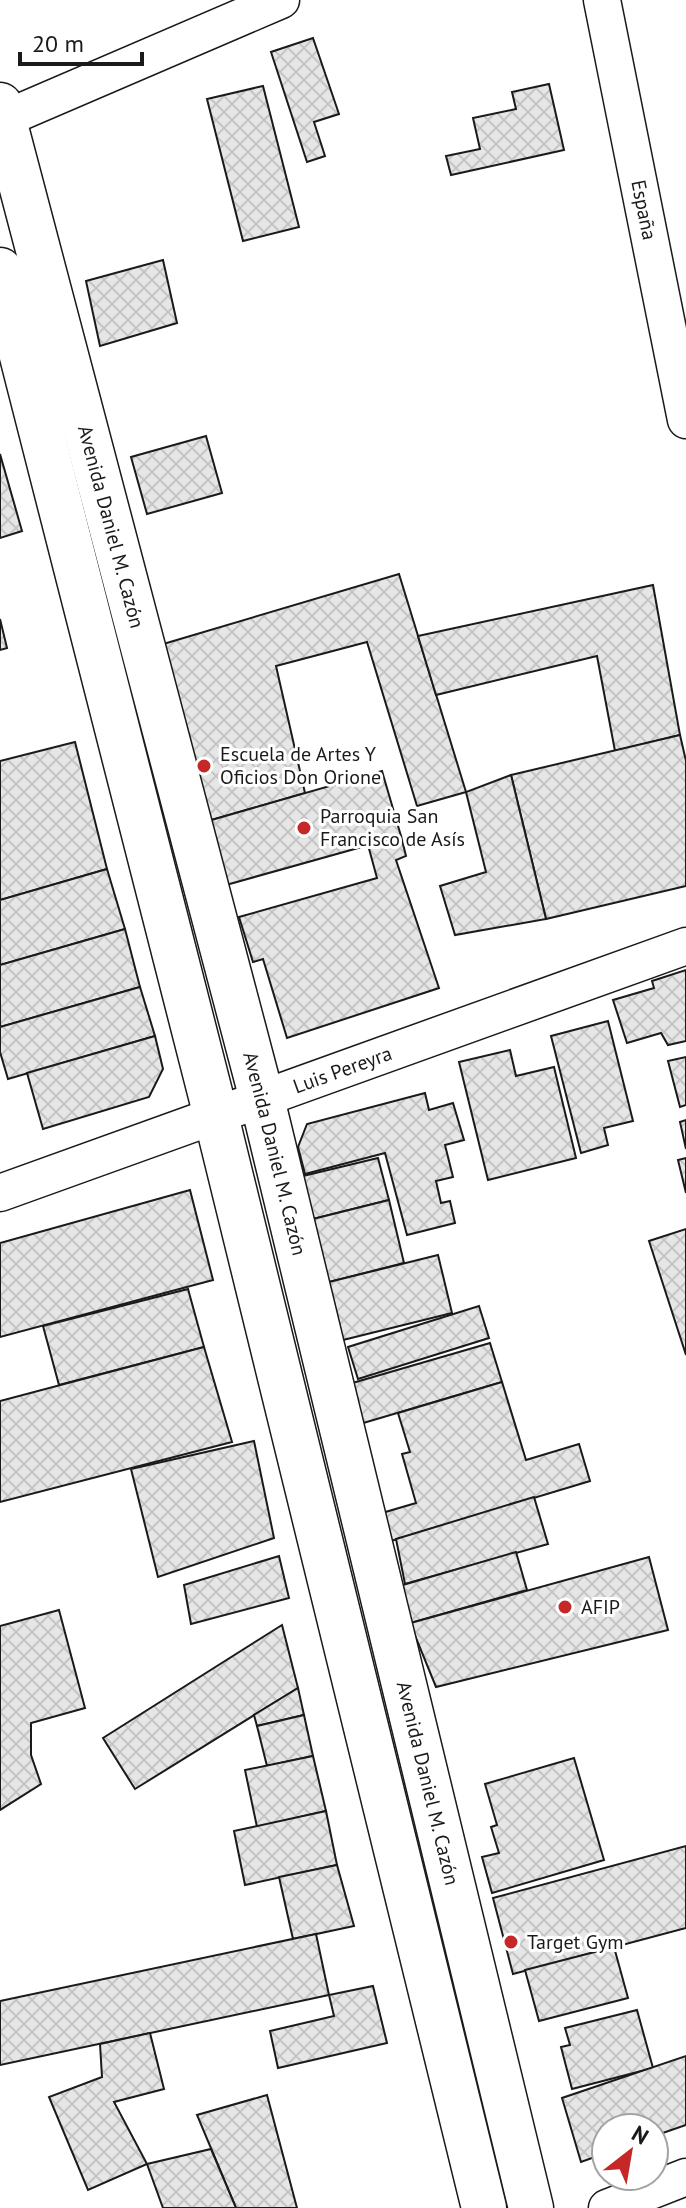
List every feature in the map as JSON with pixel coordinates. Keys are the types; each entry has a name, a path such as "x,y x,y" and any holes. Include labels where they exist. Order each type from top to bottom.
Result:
{"main road":[{"name":"Avenida Daniel M. Cazón","path":"2,112 262,1099 531,2208"},
{"path":"0,270 216,1116 484,2208"}],"street":[{"path":"2,112 281,0"},
{"name":"España","path":"602,0 678,334 686,420"},
{"name":"Luis Pereyra","path":"0,1193 686,946"},
{"path":"607,2208 686,2177"}],"building":[{"path":"313,38 339,114 314,122 325,156 307,162 271,52"},
{"path":"549,84 564,150 451,175 446,156 480,149 473,118 516,109 512,92"},
{"path":"263,86 299,227 243,241 207,99"},
{"path":"163,260 177,323 100,346 86,281"},
{"path":"206,436 222,493 147,514 131,457"},
{"path":"0,454 22,531 0,538"},
{"path":"399,574 466,792 417,806 367,642 276,666 305,793 208,821 160,645"},
{"path":"653,585 680,735 615,751 597,656 436,695 418,636"},
{"path":"0,619 7,648 0,650"},
{"path":"680,735 686,761 686,886 546,919 511,775"},
{"path":"75,742 107,869 0,900 0,761"},
{"name":"Parroquia San Francisco de Asís","path":"382,771 401,836 226,885 208,821"},
{"path":"511,775 546,919 455,935 440,886 486,872 466,792"},
{"path":"401,836 406,856 396,860 439,988 287,1038 263,959 253,962 239,917 377,878 368,845"},
{"path":"107,869 125,929 0,965 0,900"},
{"path":"125,929 140,987 0,1027 0,965"},
{"path":"686,970 686,1041 668,1045 661,1033 627,1043 613,1000 654,988 652,981"},
{"path":"140,987 155,1036 8,1079 0,1052 0,1027"},
{"path":"608,1021 633,1121 604,1128 608,1145 581,1153 551,1036"},
{"path":"155,1036 163,1069 149,1097 43,1129 27,1073"},
{"path":"510,1050 516,1076 554,1067 576,1158 488,1180 459,1062"},
{"path":"686,1057 686,1105 680,1107 668,1061"},
{"path":"425,1093 429,1110 453,1103 464,1140 445,1145 453,1177 436,1181 441,1203 450,1201 455,1223 407,1235 385,1153 305,1174 298,1147 307,1124"},
{"path":"686,1120 686,1149 680,1122"},
{"path":"378,1158 389,1200 313,1219 303,1176"},
{"path":"686,1158 686,1193 678,1160"},
{"path":"190,1190 213,1280 0,1337 0,1243"},
{"path":"389,1200 404,1263 329,1282 313,1219"},
{"path":"686,1229 686,1355 649,1241"},
{"path":"438,1255 452,1313 343,1340 329,1282"},
{"path":"188,1289 204,1347 59,1385 43,1326"},
{"path":"479,1306 489,1338 358,1379 348,1347"},
{"path":"490,1343 502,1382 360,1424 349,1384"},
{"path":"204,1347 232,1442 0,1502 0,1401"},
{"path":"502,1382 526,1460 579,1444 590,1481 391,1541 382,1513 416,1503 402,1454 410,1452 398,1413"},
{"path":"254,1441 274,1538 158,1577 131,1469"},
{"path":"534,1497 548,1544 405,1584 396,1539"},
{"path":"516,1552 527,1590 407,1624 396,1587"},
{"path":"279,1556 289,1598 191,1624 184,1585"},
{"name":"AFIP","path":"649,1557 668,1630 436,1687 412,1628 407,1624"},
{"path":"59,1610 85,1708 31,1723 31,1755 41,1784 0,1810 0,1626"},
{"path":"282,1625 298,1688 135,1789 103,1738"},
{"path":"298,1688 304,1715 257,1726 254,1715"},
{"path":"304,1715 313,1756 267,1766 257,1726"},
{"path":"313,1756 326,1811 257,1827 245,1770"},
{"path":"574,1758 604,1860 492,1893 482,1857 499,1853 491,1827 497,1825 485,1784"},
{"path":"326,1811 337,1865 245,1885 234,1831"},
{"path":"686,1846 686,1928 513,1974 493,1898"},
{"path":"337,1865 354,1926 293,1939 279,1877"},
{"path":"316,1934 329,1995 0,2065 0,2001"},
{"path":"614,1947 628,1998 539,2021 525,1970"},
{"path":"373,1986 387,2043 278,2068 270,2031 334,2016 329,1995"},
{"path":"637,2010 653,2068 572,2089 561,2047 570,2045 565,2028"},
{"path":"150,2033 164,2089 114,2102 147,2164 88,2190 49,2097 102,2077 100,2044"},
{"path":"686,2056 686,2125 670,2130 670,2112 590,2112 590,2159 581,2162 562,2098"},
{"path":"267,2095 297,2208 236,2208 197,2115"},
{"path":"211,2149 236,2208 163,2208 147,2164"}],"place":[{"name":"Escuela de Artes Y Oficios Don Orione","path":"204,766"},
{"name":"Parroquia San Francisco de Asís","path":"304,828"},
{"name":"AFIP","path":"565,1607"},
{"name":"Target Gym","path":"511,1942"}]}
